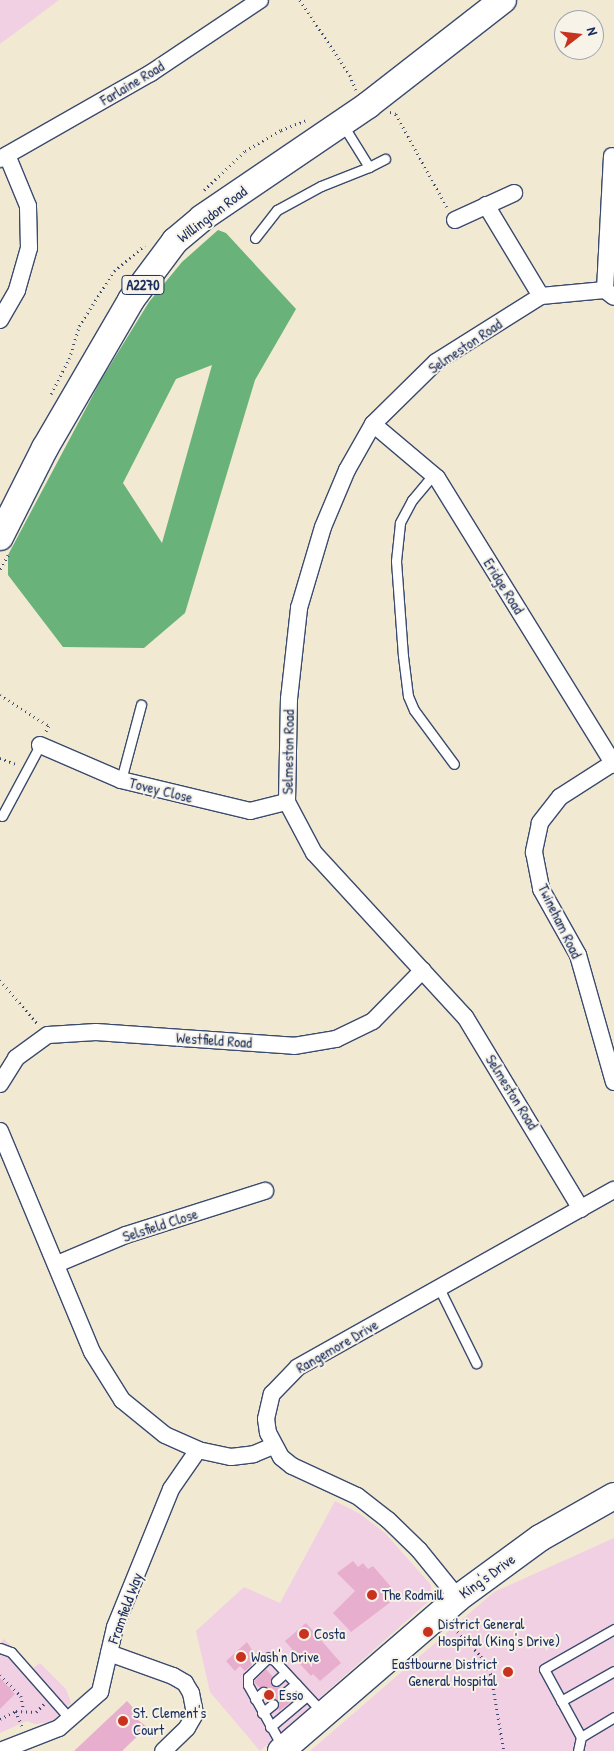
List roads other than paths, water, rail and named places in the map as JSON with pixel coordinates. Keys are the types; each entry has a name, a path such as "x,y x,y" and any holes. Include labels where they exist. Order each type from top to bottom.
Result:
{"main road":[{"name":"Willingdon Road","path":"6,542 45,448 131,300 175,241 202,218 341,123 503,0"},
{"name":"King's Drive","path":"282,1750 315,1705 540,1538 614,1496"}],"street":[{"name":"Farlaine Road","path":"3,157 151,73 260,0"},
{"path":"609,293 612,156"},
{"path":"0,320 17,290 29,248 28,206 3,157"},
{"path":"455,220 514,193"},
{"path":"486,205 541,296"},
{"name":"Selmeston Road","path":"582,1209 465,1017 314,853 287,802 289,699 299,608 323,527 347,470 373,424 436,362 541,296 609,293"},
{"name":"Eridge Road","path":"373,424 434,475 613,764"},
{"name":"Tovey Close","path":"40,745 120,780 250,812 287,802"},
{"name":"Twineham Road","path":"613,764 560,797 540,823 534,852 541,889 578,956 614,1082"},
{"name":"Westfield Road","path":"0,1084 16,1058 48,1035 96,1032 294,1046 336,1039 373,1021 423,970"},
{"path":"0,1131 57,1264 92,1352 122,1400 165,1435 198,1450 232,1457 254,1454 273,1446"},
{"name":"Rangemore Drive","path":"448,1605 419,1550 388,1520 357,1496 292,1466 273,1446 266,1419 277,1386 298,1367 614,1190"},
{"name":"Selsfield Close","path":"57,1264 126,1235 265,1191"},
{"name":"Framfield Way","path":"0,1751 58,1728 71,1720 100,1692 115,1627 171,1489 198,1450"},
{"path":"109,1653 173,1676 185,1684 191,1693 195,1714 187,1728 163,1751"}],"lane":[{"path":"341,123 369,167"},
{"path":"255,238 277,210 321,186 385,159"},
{"path":"434,475 412,500 400,523 396,561 408,696 414,710 454,764"},
{"path":"120,780 141,705"},
{"path":"2,816 40,745"},
{"path":"439,1288 476,1363"},
{"path":"578,1751 581,1737 544,1669 614,1629"},
{"path":"0,1648 11,1652 71,1720"},
{"path":"270,1727 315,1705 274,1660 268,1658 248,1677 255,1699 282,1750"},
{"path":"561,1701 614,1671"},
{"path":"276,1681 285,1673"},
{"path":"286,1692 296,1684"},
{"path":"255,1699 263,1692"},
{"path":"262,1713 273,1704"},
{"path":"581,1737 614,1717"}],"place":[{"name":"The Rodmill","path":"372,1595"},
{"name":"District General Hospital (King's Drive)","path":"428,1632"},
{"name":"Costa","path":"304,1634"},
{"name":"Wash'n Drive","path":"241,1657"},
{"name":"Eastbourne District General Hospital","path":"508,1672"},
{"name":"Esso","path":"269,1695"},
{"name":"St. Clement's Court","path":"123,1721"}]}
